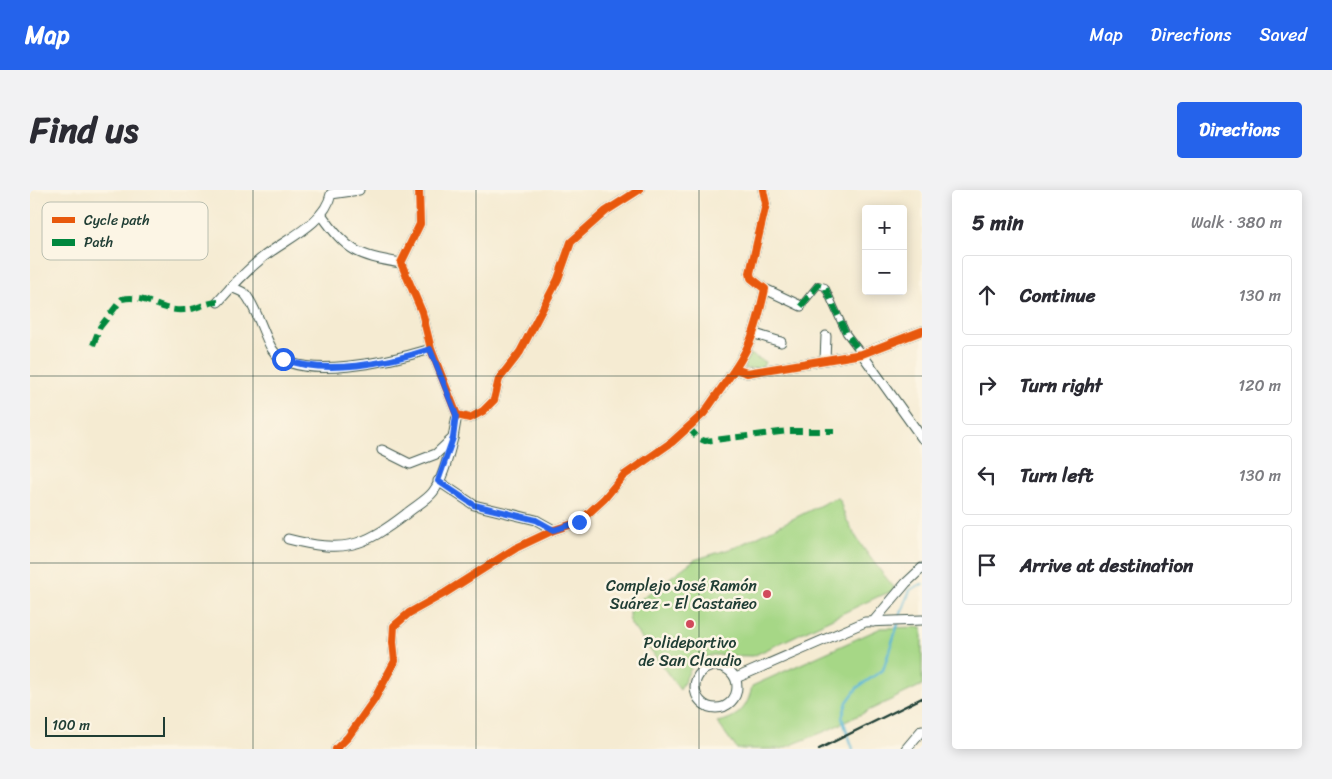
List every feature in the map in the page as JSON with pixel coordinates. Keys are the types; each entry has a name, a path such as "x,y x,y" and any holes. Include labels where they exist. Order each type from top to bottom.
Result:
{"street":[{"path":"218,302 263,256 304,229 321,214 328,207 330,192 359,190"},
{"path":"288,539 318,547 354,545 382,532 432,493 438,481 453,438 456,415 430,349 422,312 401,263 420,224 419,190"},
{"path":"456,415 470,418 484,411 494,400 499,379 520,352 558,279 571,242 606,211 639,190"},
{"path":"763,190 766,204 750,273 751,278 765,289 801,306 813,288 818,285 826,287 846,333 922,438"},
{"path":"321,214 349,248 366,257 401,263"},
{"path":"231,287 245,294 276,356 296,364 319,367 372,364 430,349"},
{"path":"336,749 348,737 374,700 395,661 394,626 409,613 445,594 516,548 554,530 579,522 604,499 623,476 672,442 704,413 748,350 755,334 765,289"},
{"path":"736,369 747,374 862,354 922,331"},
{"path":"755,334 781,342"},
{"path":"825,360 826,336"},
{"path":"382,450 410,464 436,454 453,438"},
{"path":"438,481 474,505 536,520 554,530"},
{"path":"873,622 906,583 922,568"},
{"path":"736,678 865,622 922,620"},
{"path":"722,666 736,678 737,693 729,704 711,709 698,700 695,690 697,678 708,668 722,666"},
{"path":"906,749 922,730"}],"green space":[{"path":"750,354 765,362 762,368 745,369 744,364"},
{"name":"Complejo José Ramón Suárez - El Castañeo","path":"838,498 855,534 870,558 894,587 893,591 753,656 713,655 703,658 690,670 680,690 630,623 629,611 633,605 694,560 736,547"},
{"path":"922,627 922,685 826,731 781,749 737,749 717,722 731,718 745,706 752,686 881,628"}],"waterway":[{"path":"899,618 910,590 922,584"},
{"path":"853,749 842,718 847,702 858,687 883,670 898,624"}],"railway":[{"path":"819,749 922,698"}],"marked path":[{"path":"801,306 818,285 825,287 846,333 862,354"},
{"path":"93,345 100,327 122,299 139,299 175,310 188,310 218,302"},
{"path":"688,427 698,438 705,441 789,431 834,431"}],"cycle path":[{"path":"419,190 420,224 401,263 422,312 431,349 457,415 470,418 483,411 494,400 499,379 520,352 558,279 571,242 606,211 639,190"},
{"path":"763,190 766,204 750,273 751,278 765,289 754,330 735,369 747,373 862,354 922,331"},
{"path":"336,749 348,737 374,700 395,661 394,626 409,613 445,593 516,548 554,530 579,522 604,499 623,476 672,442 704,413 735,369"}],"place":[{"name":"Complejo José Ramón Suárez - El Castañeo","path":"767,594"},
{"name":"Polideportivo de San Claudio","path":"690,624"}],"route":[{"path":"283,359 296,364 319,367 372,364 430,349 456,415 453,438 438,481 451,492 474,505 536,520 547,524 554,530 579,522"}]}
